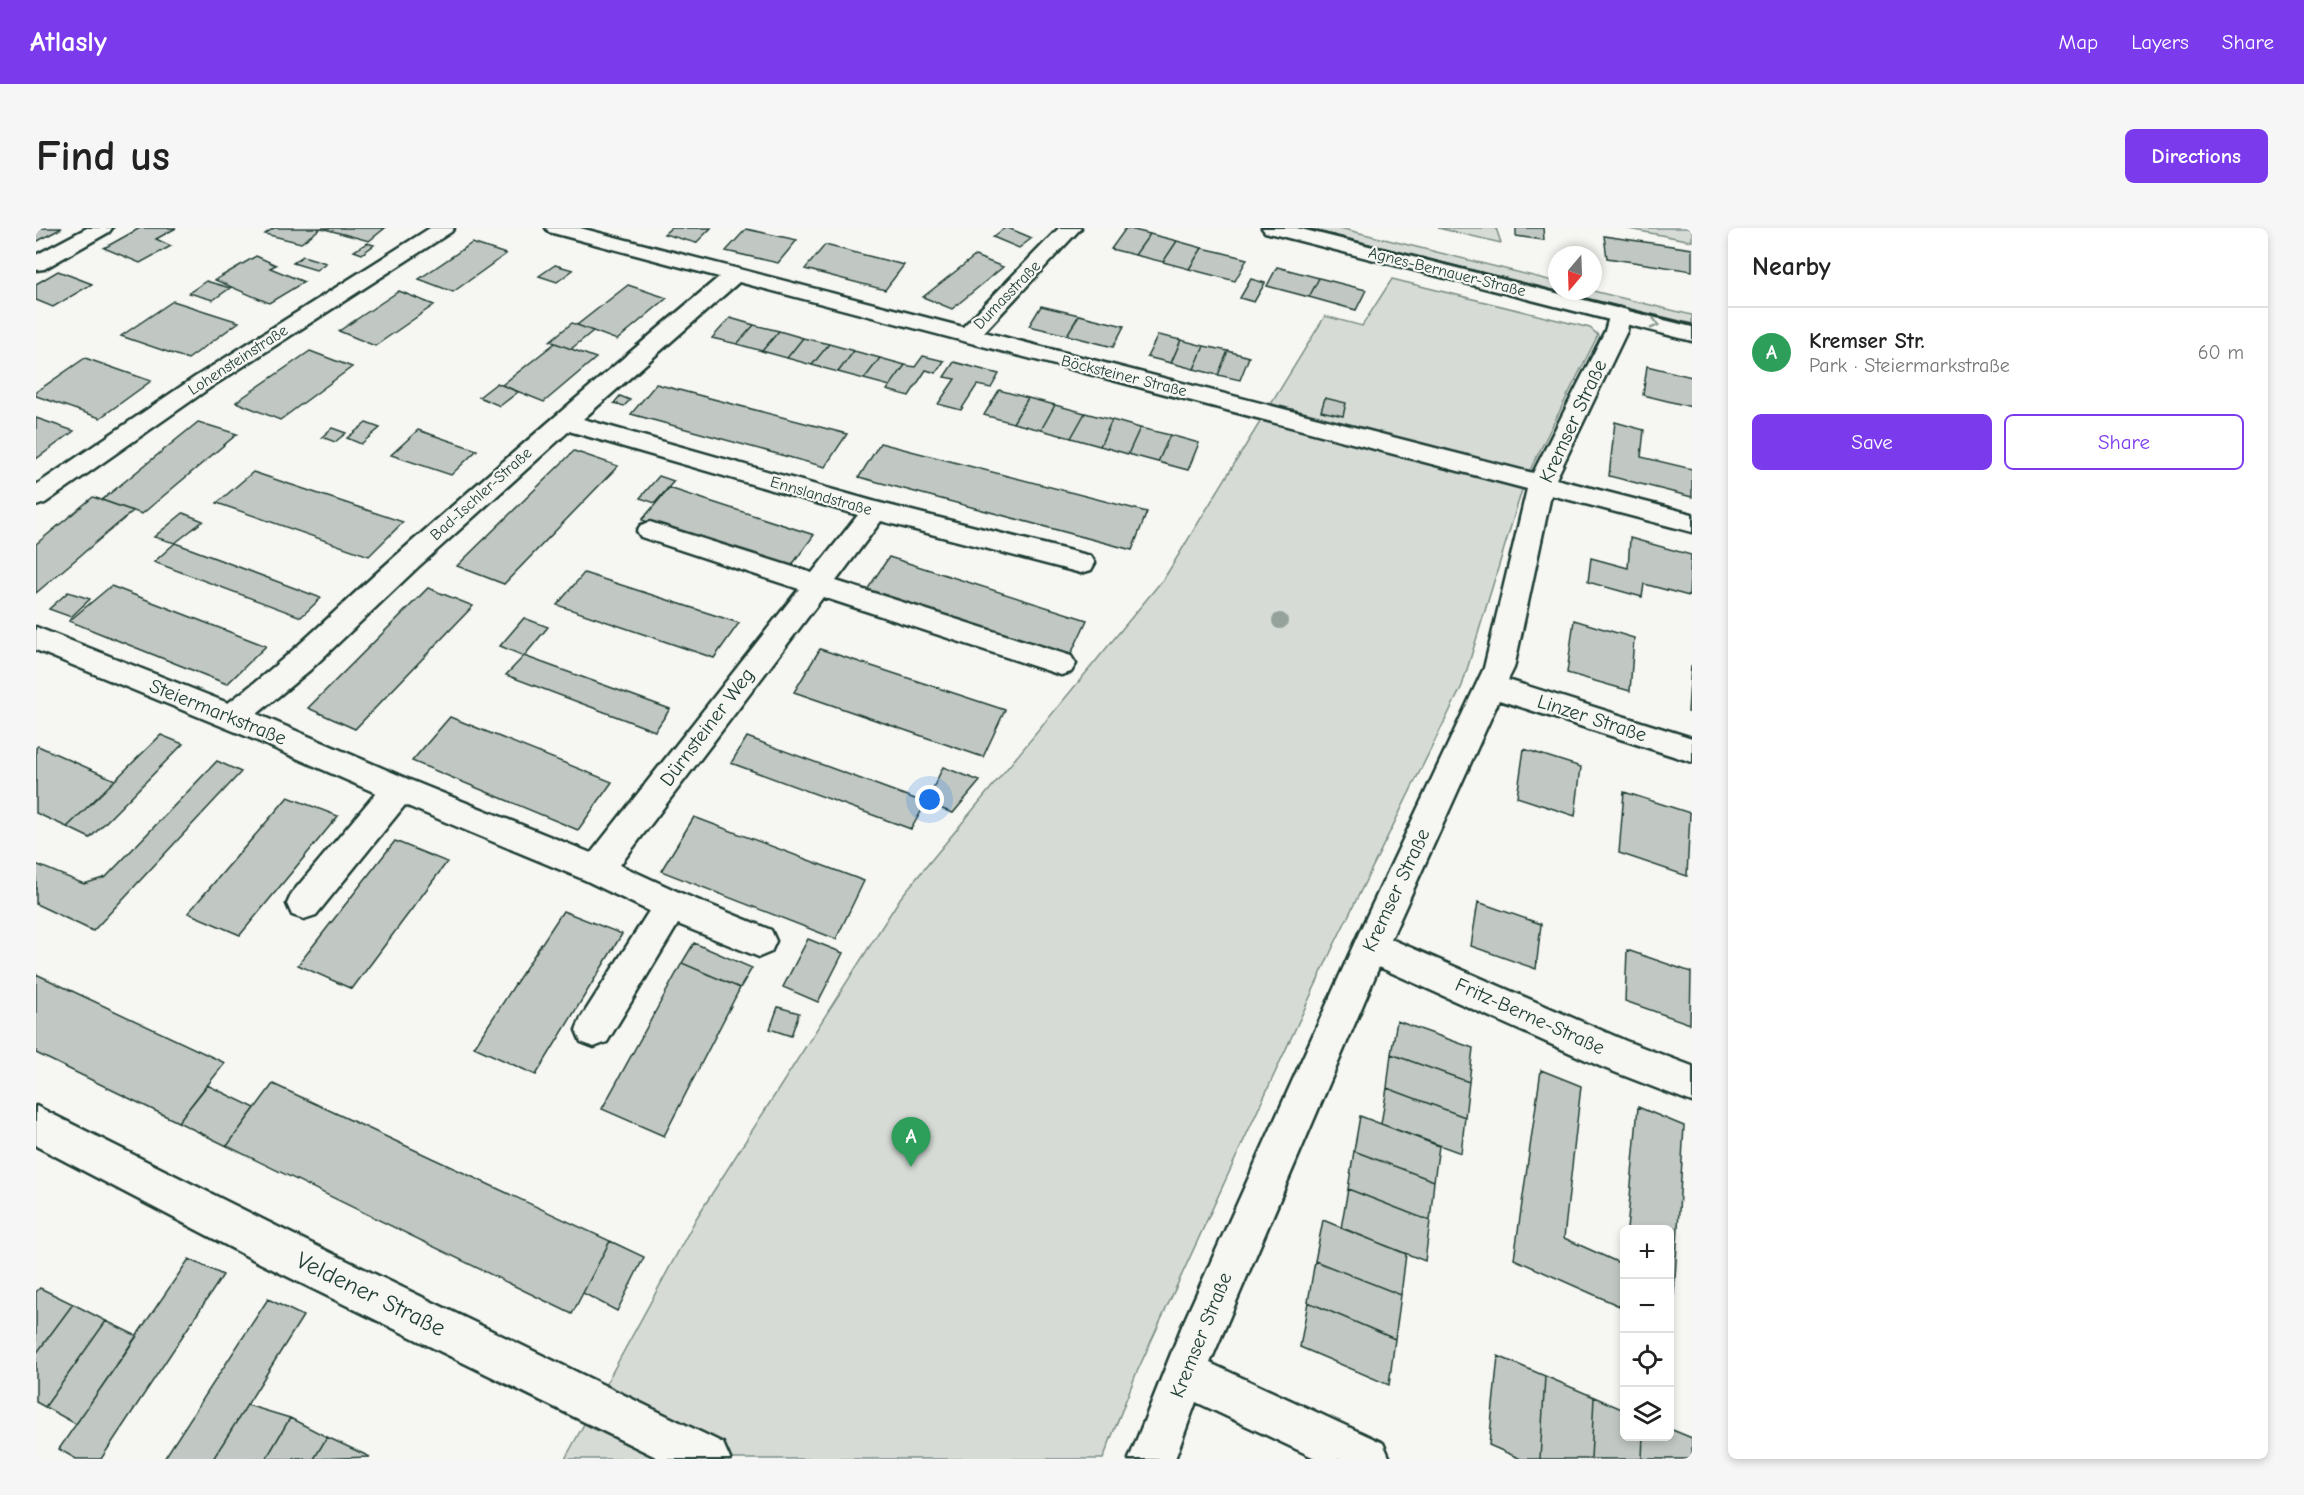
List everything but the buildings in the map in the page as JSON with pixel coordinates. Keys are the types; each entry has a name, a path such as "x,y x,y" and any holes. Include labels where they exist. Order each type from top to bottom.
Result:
{"street":[{"path":"36,264 102,228"},
{"name":"Lohensteinstraße","path":"36,497 203,382 444,228"},
{"name":"Böcksteiner Straße","path":"556,228 1692,523"},
{"name":"Dumasstraße","path":"968,336 1071,228"},
{"name":"Agnes-Bernauer-Straße","path":"1272,228 1692,334"},
{"name":"Bad-Ischler-Straße","path":"231,717 260,698 375,589 563,421 735,274"},
{"name":"Kremser Straße","path":"1152,1459 1184,1374 1370,946 1492,686 1499,668 1541,483 1616,331 1619,315"},
{"name":"Ennslandstraße","path":"563,421 875,511 1081,563"},
{"name":"Dürnsteiner Weg","path":"597,870 875,511"},
{"path":"650,531 1061,664"},
{"name":"Steiermarkstraße","path":"36,638 597,870 671,905 759,941"},
{"name":"Linzer Straße","path":"1492,686 1692,750"},
{"path":"304,904 399,789"},
{"path":"594,1030 671,905"},
{"name":"Fritz-Berne-Straße","path":"1370,946 1617,1055 1692,1084"},
{"name":"Veldener Straße","path":"36,1125 277,1249 707,1459"},
{"path":"1184,1374 1367,1459"}],"shaded area":[{"path":"1289,228 1340,228 1548,280 1548,293"},
{"path":"1438,228 1496,228 1501,243"},
{"path":"1624,228 1692,228 1692,241"},
{"path":"1392,279 1590,328 1598,335 1525,480 1462,686 1334,945 1136,1374 1103,1459 565,1459 697,1217 901,897 1165,577 1325,316 1362,326"},
{"path":"1602,293 1692,315 1692,329 1576,300 1602,300"}],"tram line":[{"path":"1305,228 1692,324"}],"place":[{"name":"Kremser Str.","path":"911,1167"}]}
